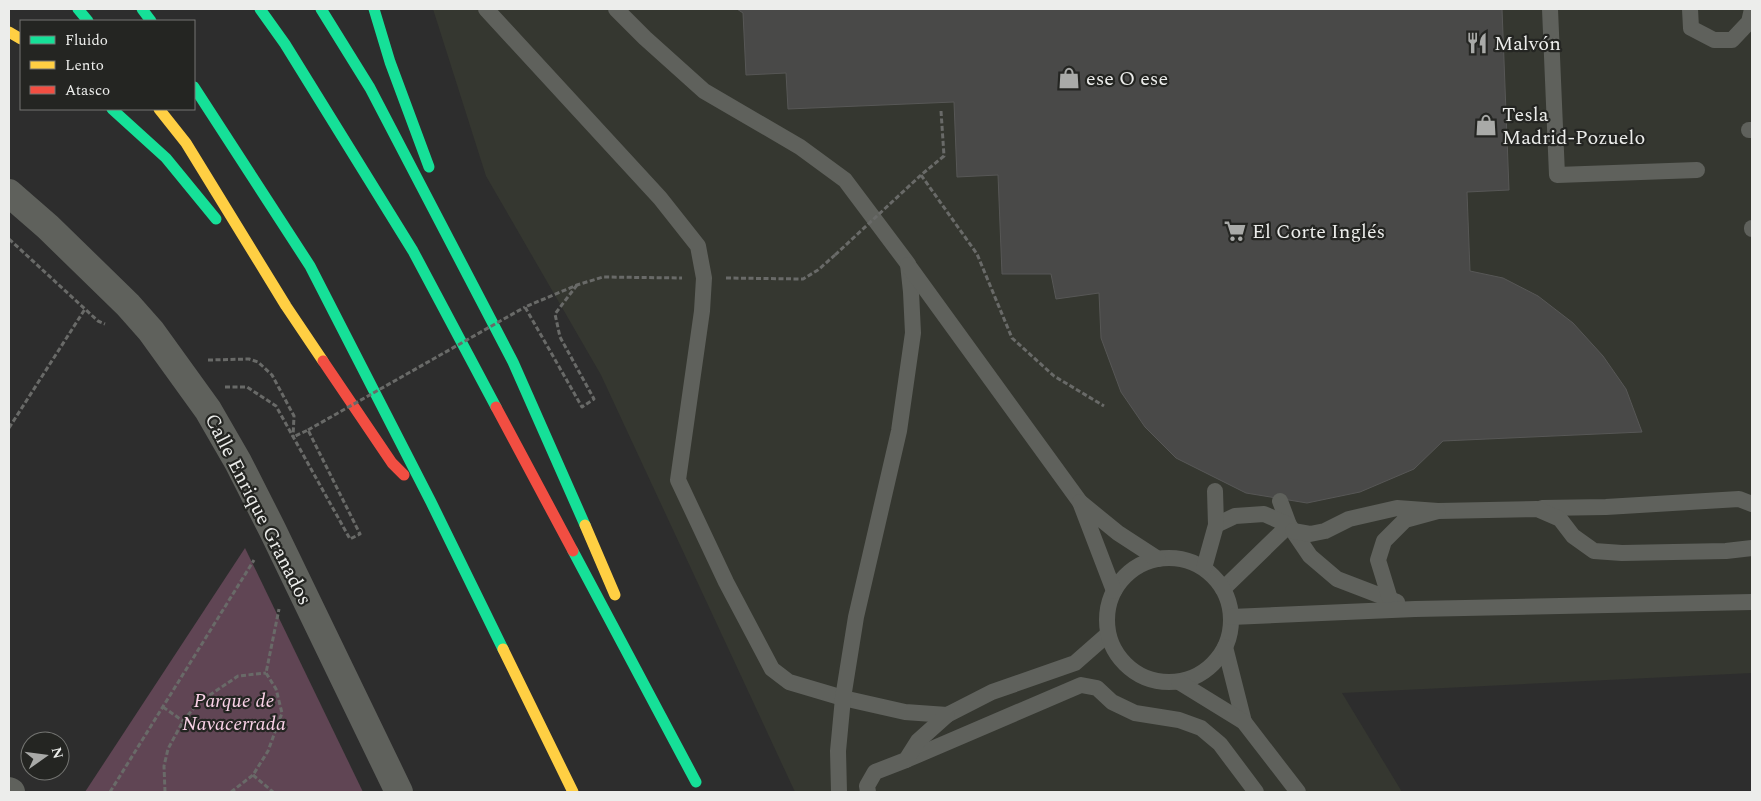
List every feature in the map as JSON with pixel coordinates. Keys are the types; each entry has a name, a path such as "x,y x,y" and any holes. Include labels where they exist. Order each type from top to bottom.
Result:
{"highway":[{"path":"78,9 87,20"},
{"path":"142,9 150,20"},
{"path":"260,9 285,44 413,251 698,787"},
{"path":"321,9 370,88 514,362 621,609"},
{"path":"374,9 390,62 434,181"},
{"path":"9,32 20,38"},
{"path":"195,89 310,266 431,502 573,792"},
{"path":"113,110 166,158 286,306"},
{"path":"159,110 186,143 286,306 392,463 431,502"},
{"path":"441,222 448,215 444,206"},
{"path":"641,654 698,787"}],"street":[{"name":"Calle Enrique Granados","path":"9,193 48,227 128,305 151,331 208,410 238,462 272,529 399,792"}],"lane":[{"path":"486,9 660,198 698,246 704,278 702,311 678,480 726,582 772,669 789,682 844,698 905,712 947,715"},
{"path":"616,9 704,91 800,147 845,180 1080,502 1118,533 1158,558"},
{"path":"1550,9 1557,175 1697,170"},
{"path":"1690,9 1691,28 1714,40 1732,40 1748,22 1752,9"},
{"path":"840,792 838,751 856,616 899,431 913,333 908,264"},
{"path":"1204,568 1216,525 1215,491"},
{"path":"1216,525 1235,516 1264,514 1291,528 1310,534 1325,531 1349,519 1397,508 1438,512 1606,507 1739,499 1752,504"},
{"path":"1280,501 1291,528 1310,556 1336,579 1415,610"},
{"path":"1080,502 1114,591"},
{"path":"1537,509 1560,519 1573,536 1594,551 1622,553 1726,551 1752,548"},
{"path":"1390,599 1378,560 1384,541 1405,520 1438,512"},
{"path":"1223,589 1291,528"},
{"path":"1158,558 1174,558 1189,561 1204,568 1223,589 1229,602 1231,617 1230,632 1225,647 1214,664 1198,676 1179,682 1160,682 1142,676 1127,666 1115,652 1108,634 1108,612 1114,591 1125,576 1140,564 1158,558"},
{"path":"1231,617 1415,610 1752,602"},
{"path":"906,760 918,741 947,715 992,692 1075,663 1108,634"},
{"path":"1225,647 1244,722"},
{"path":"1179,682 1244,722 1298,792"},
{"path":"868,792 867,786 875,772 1081,685 1096,688 1112,702 1135,714 1179,720 1201,728 1220,744 1256,792"}],"path":[{"path":"836,255 921,175 944,156 941,111"},
{"path":"921,175 977,254 1012,338 1054,376 1104,406"},
{"path":"293,437 524,307 577,285 555,314 560,338 594,399 582,407 524,307"},
{"path":"9,428 85,309"},
{"path":"218,389 229,386 247,387 276,406 350,539 360,534 308,430"},
{"path":"110,792 272,529"},
{"path":"232,792 253,775 268,751 282,713 276,689 266,672 288,562"},
{"path":"165,792 164,766 168,750 183,721 198,703 238,676 266,672"},
{"path":"163,707 183,721"},
{"path":"253,775 273,792"}],"shaded area":[{"path":"433,9 1752,9 1752,673 1342,693 1402,792 795,792 601,375 486,176"}],"green space":[{"name":"Parque de Navacerrada","path":"245,548 363,792 85,792"}],"building":[{"name":"El Corte Inglés","path":"737,9 1502,9 1509,190 1467,192 1470,271 1503,278 1538,296 1573,323 1603,356 1626,389 1642,432 1443,441 1414,469 1360,492 1307,503 1246,493 1176,458 1145,427 1121,392 1101,338 1099,293 1056,299 1051,274 1002,274 998,175 957,177 954,102 788,109 786,73 746,75 743,13"}],"traffic: fast":[{"path":"78,9 87,20"},
{"path":"142,9 150,20"},
{"path":"260,9 285,44 413,251 496,407"},
{"path":"321,9 370,88 513,362 585,525"},
{"path":"374,9 390,62 429,167"},
{"path":"195,89 310,266 431,502 503,649"},
{"path":"113,110 166,158 216,219"},
{"path":"573,551 696,782"}],"traffic: slow":[{"path":"9,32 20,38"},
{"path":"160,110 186,143 286,306 323,361"},
{"path":"585,525 615,595"},
{"path":"503,649 573,792"}],"traffic: jam":[{"path":"323,361 392,463 404,475"},
{"path":"496,407 573,551"}],"place":[{"name":"Malvón","path":"1477,43"},
{"name":"ese O ese","path":"1069,78"},
{"name":"Tesla Madrid-Pozuelo","path":"1486,125"},
{"name":"El Corte Inglés","path":"1235,231"}]}
